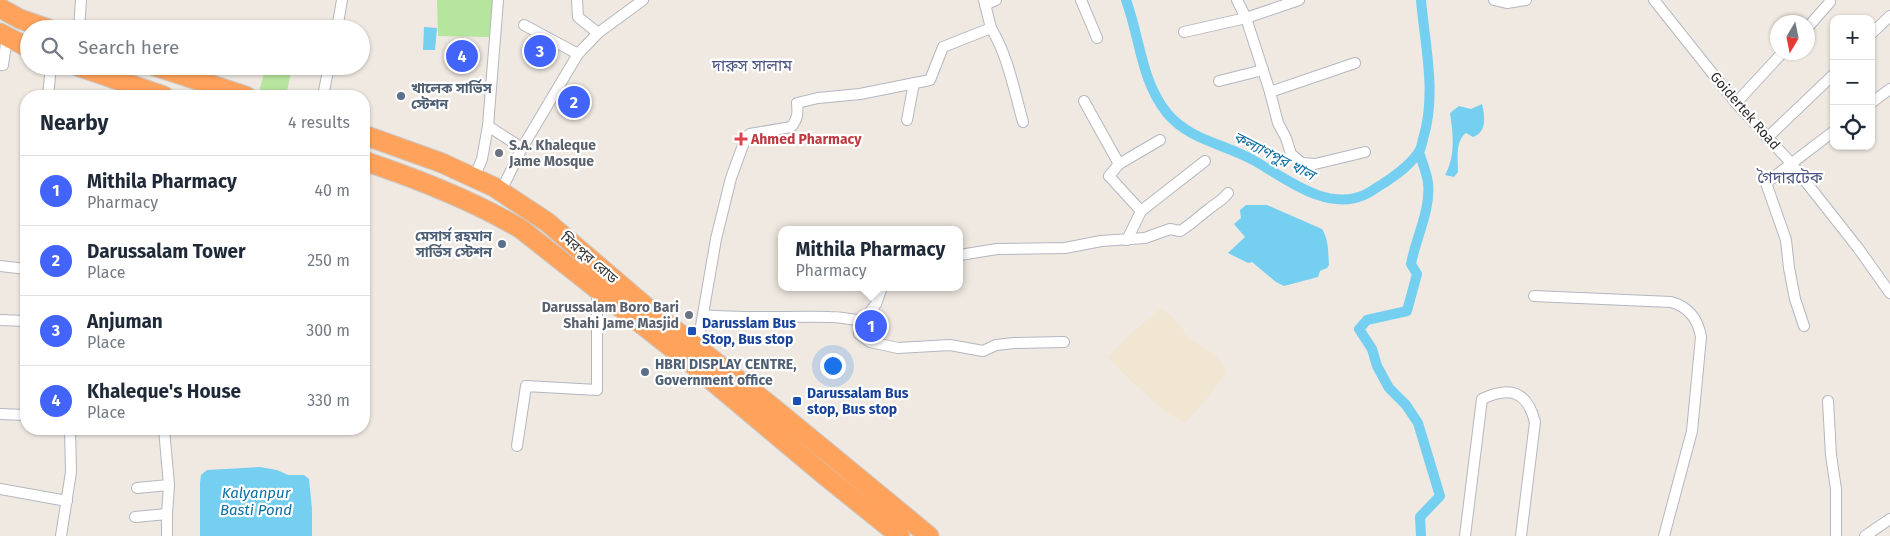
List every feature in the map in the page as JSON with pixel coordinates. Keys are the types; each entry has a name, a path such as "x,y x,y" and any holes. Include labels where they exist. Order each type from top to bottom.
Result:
{"highway":[{"path":"0,8 25,20"},
{"path":"4,35 20,43"},
{"path":"101,75 140,90"},
{"path":"182,75 228,90"},
{"name":"মিরপুর রোড","path":"370,137 442,163 502,191 547,222 697,349 771,406 929,536"},
{"name":"মিরপুর রোড","path":"370,163 463,199 496,214 522,229 692,364 900,536"},
{"path":"463,199 474,178"}],"street":[{"path":"79,20 80,0"},
{"path":"339,20 342,0"},
{"path":"474,178 482,159 488,126 498,0"},
{"path":"577,0 578,16 598,33"},
{"path":"502,191 522,148 578,54 598,33 643,0"},
{"path":"996,0 985,3 990,28 998,40 1006,61 1023,122"},
{"path":"1081,0 1097,38"},
{"path":"1237,0 1246,18 1278,123 1286,138 1291,154 1302,163 1315,164 1364,152"},
{"path":"1184,32 1246,18 1299,0"},
{"path":"1494,0 1507,3 1526,0"},
{"name":"Goidertek Road","path":"1654,0 1736,103 1791,163 1886,278 1890,293"},
{"path":"1815,18 1830,2"},
{"path":"1875,30 1890,16"},
{"path":"524,25 578,54"},
{"path":"697,349 722,214 731,178 746,137 750,134 791,127 796,122 798,115 797,103 818,98 860,94 930,80 943,47 990,28"},
{"path":"0,66 3,64 4,35"},
{"path":"1736,103 1776,60"},
{"path":"1270,92 1355,64"},
{"path":"1219,81 1263,70"},
{"path":"48,90 49,75"},
{"path":"324,90 327,75"},
{"path":"1767,138 1830,78"},
{"path":"907,120 914,83"},
{"path":"1875,100 1890,89"},
{"path":"1084,101 1119,164"},
{"path":"488,126 522,148"},
{"path":"1804,326 1795,299 1786,240 1766,183 1830,133"},
{"path":"1141,211 1109,176 1119,164 1160,140"},
{"path":"1127,240 1141,211 1205,161"},
{"path":"963,255 997,249 1065,248 1101,241 1145,238 1170,229 1180,231 1190,226 1209,209 1222,201 1228,193"},
{"path":"0,266 20,268"},
{"path":"517,446 526,386 597,390 597,289"},
{"path":"881,291 876,304 864,320 859,334 870,342 898,348 950,345 983,351 996,345 1064,342"},
{"path":"1534,296 1671,302 1692,313 1696,320 1702,337 1692,431 1664,536"},
{"path":"703,315 737,318 832,317 864,320"},
{"path":"0,320 20,321"},
{"path":"1465,536 1482,399 1495,392 1517,394 1524,398 1533,412 1535,422 1521,536"},
{"path":"1828,401 1831,455 1836,489 1836,536"},
{"path":"0,414 20,415"},
{"path":"60,536 71,472 70,435"},
{"path":"165,435 169,485 167,536"},
{"path":"137,488 169,485"},
{"path":"0,489 67,501"},
{"path":"135,517 167,514"},
{"path":"1865,536 1890,519"}],"shaded area":[{"path":"1160,309 1169,314 1191,339 1214,354 1227,371 1204,402 1184,423 1165,411 1129,379 1108,357"}],"green space":[{"path":"437,0 494,0 491,37 438,36"},
{"path":"264,75 290,75 287,90 260,90"}],"water":[{"path":"424,27 437,28 435,50 423,50"},
{"path":"1482,104 1484,124 1481,132 1473,137 1466,133 1462,136 1458,151 1458,172 1454,177 1445,175 1452,152 1453,136 1450,113 1459,106 1471,109"},
{"path":"1246,205 1267,205 1322,229 1328,246 1329,265 1327,268 1320,271 1318,277 1284,286 1276,282 1252,262 1248,263 1228,253 1245,237 1234,224 1241,218 1240,210"},
{"name":"Kalyanpur Basti Pond","path":"260,467 277,470 288,475 304,475 309,479 312,536 200,536 201,475 207,470"}],"waterway":[{"name":"কল্যাণপুর খাল","path":"1126,0 1146,73 1158,101 1176,122 1196,136 1242,154 1306,190 1320,196 1335,199 1350,199 1364,195 1402,170 1421,149 1427,122 1430,87 1421,0"},
{"path":"1419,152 1427,175 1428,193 1425,213 1411,264 1417,274 1407,311 1367,320 1359,329 1372,349 1377,366 1389,388 1406,405 1418,423 1440,496 1420,517 1421,536"}],"place":[{"name":"Anjuman","path":"540,51"},
{"name":"Khaleque's House","path":"462,56"},
{"name":"খালেক সার্ভিস স্টেশন","path":"401,96"},
{"name":"Darussalam Tower","path":"574,102"},
{"name":"Ahmed Pharmacy","path":"741,139"},
{"name":"S.A. Khaleque Jame Mosque","path":"499,153"},
{"name":"মেসার্স রহমান সার্ভিস স্টেশন","path":"502,244"},
{"name":"Darussalam Boro Bari Shahi Jame Masjid","path":"689,315"},
{"name":"Mithila Pharmacy","path":"871,326"},
{"name":"Darusslam Bus Stop, Bus stop","path":"692,331"},
{"name":"HBRI DISPLAY CENTRE, Government office","path":"645,372"},
{"name":"Darussalam Bus stop, Bus stop","path":"797,401"}],"district":[{"name":"দারুস সালাম","path":"752,65"},
{"name":"গৈদারটেক","path":"1790,177"}]}
